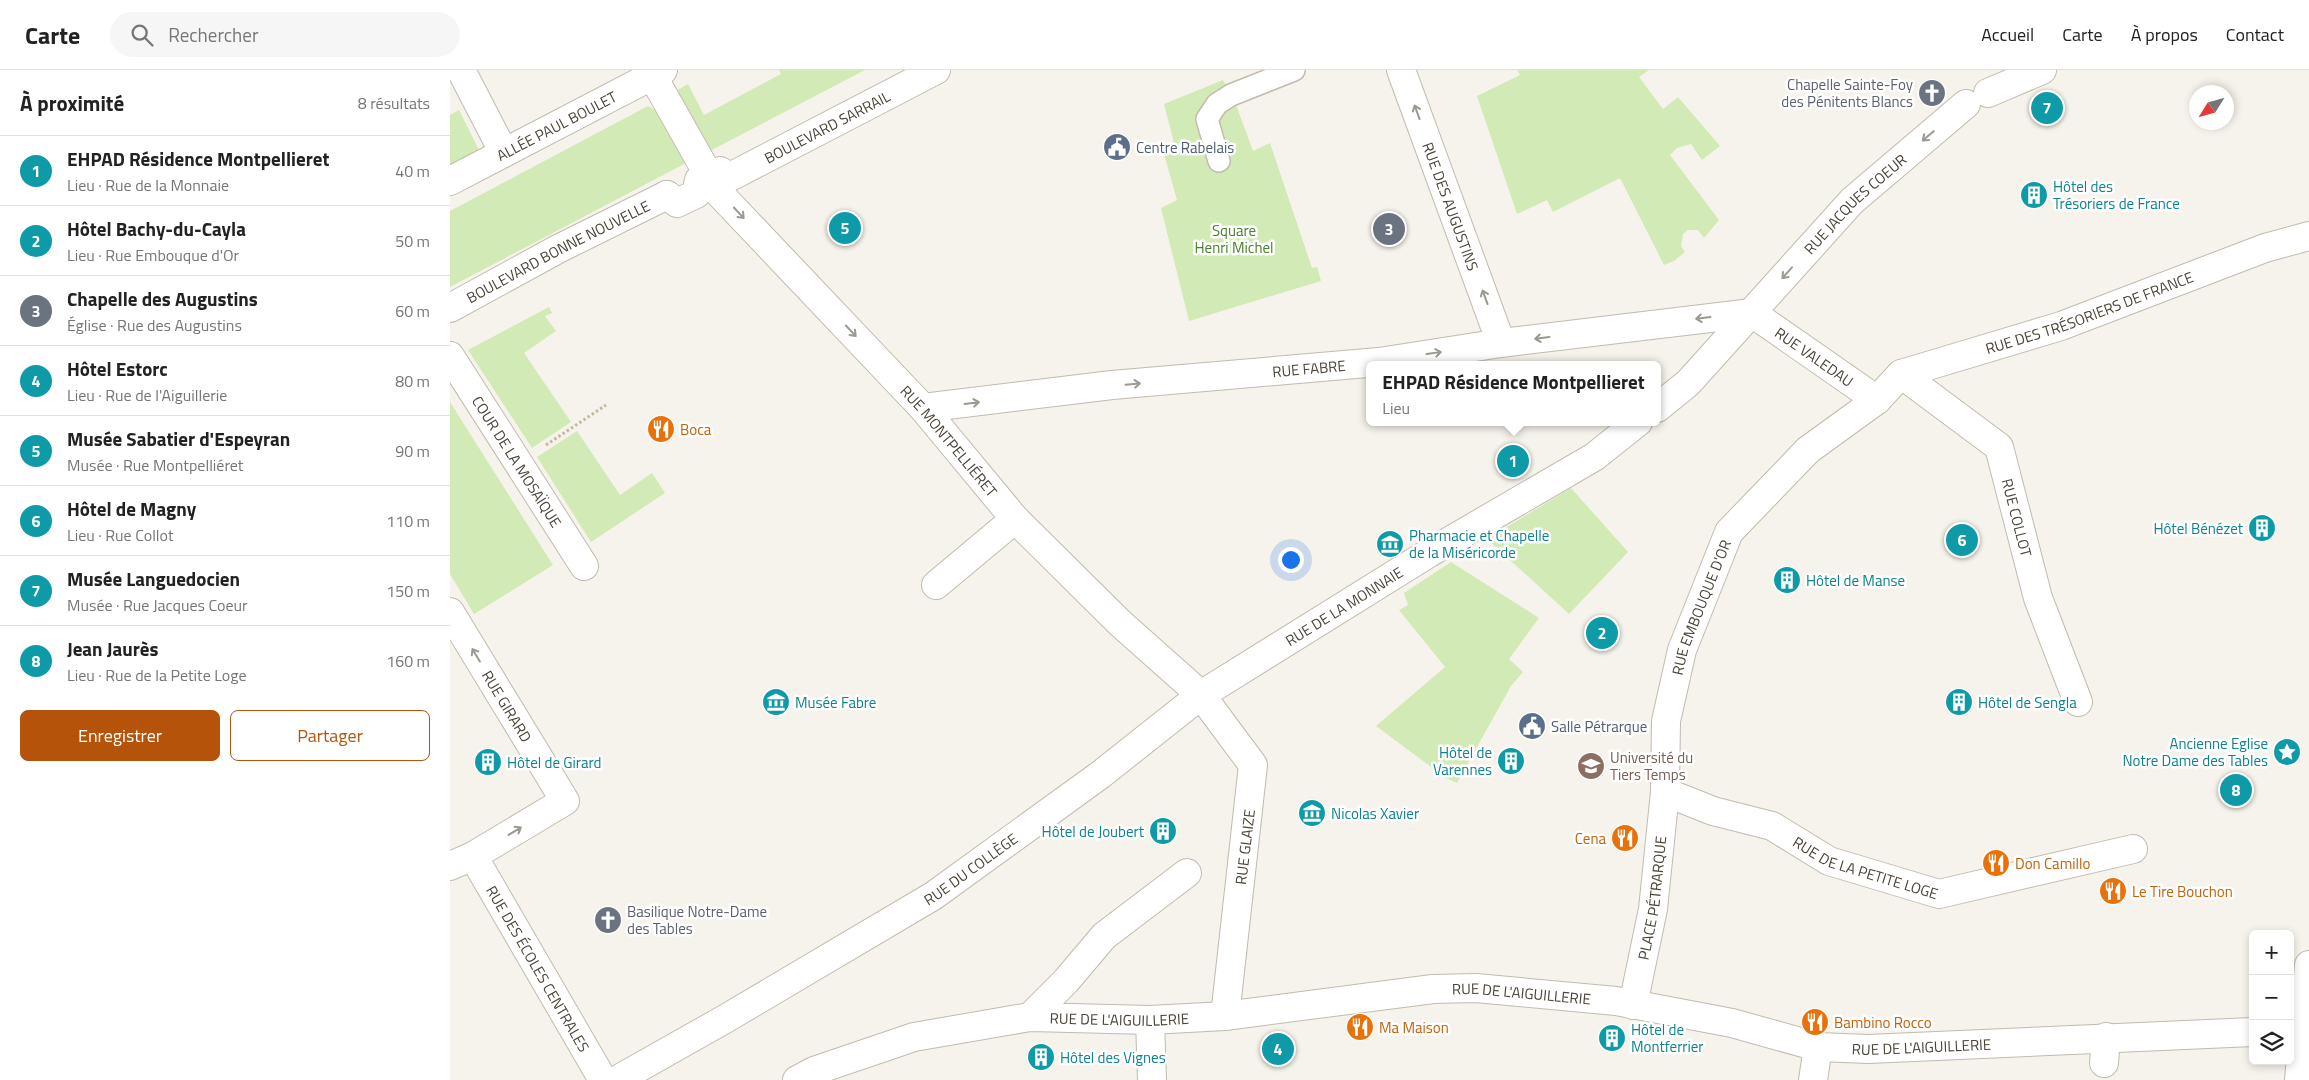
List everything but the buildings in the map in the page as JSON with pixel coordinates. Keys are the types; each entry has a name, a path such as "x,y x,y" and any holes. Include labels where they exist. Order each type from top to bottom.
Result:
{"street":[{"name":"BOULEVARD SARRAIL","path":"709,176 721,160 895,70"},
{"name":"BOULEVARD SARRAIL","path":"709,176 730,177 936,70"},
{"name":"RUE DES AUGUSTINS","path":"1401,70 1501,343"},
{"name":"RUE JACQUES COEUR","path":"1752,312 1852,201 1977,99 2042,70"},
{"name":"RUE MONTPELLIÉRET","path":"657,73 718,192 923,408 1015,519 1120,623 1201,695"},
{"name":"ALLÉE PAUL BOULET","path":"450,181 657,73"},
{"path":"460,82 504,153"},
{"name":"BOULEVARD BONNE NOUVELLE","path":"450,308 558,249 667,195 677,202 696,194 709,176"},
{"name":"RUE DES TRÉSORIERS DE FRANCE","path":"1901,374 2061,326 2265,248 2309,236"},
{"name":"RUE FABRE","path":"1385,361 1501,343 1752,312"},
{"path":"1661,405 1688,383 1752,312"},
{"name":"RUE VALEDAU","path":"1752,312 1877,400"},
{"name":"COUR DE LA MOSAÏQUE","path":"450,356 584,566"},
{"name":"RUE FABRE","path":"923,408 1112,386 1366,363"},
{"path":"1877,400 1901,374"},
{"name":"RUE COLLOT","path":"1901,374 1999,447 2038,598 2078,702"},
{"name":"RUE EMBOUQUE D'OR","path":"1665,792 1666,721 1682,650 1729,532 1808,450 1877,400"},
{"name":"RUE DE LA MONNAIE","path":"1201,695 1429,553 1594,457 1633,426"},
{"path":"936,585 1015,519"},
{"name":"RUE GIRARD","path":"450,612 565,801 462,861"},
{"name":"RUE GLAIZE","path":"1201,695 1253,765 1225,1016"},
{"name":"RUE DU COLLÈGE","path":"617,1080 725,1019 933,896 1100,775 1201,695"},
{"name":"RUE DE LA PETITE LOGE","path":"1665,792 1713,810 1772,826 1829,861 1939,894 2133,849"},
{"name":"PLACE PÉTRARQUE","path":"1633,1005 1653,909 1665,792"},
{"name":"RUE DES ÉCOLES CENTRALES","path":"462,861 602,1080"},
{"path":"1030,1017 1066,981 1104,936 1187,873"},
{"path":"2299,1080 2301,1031 2309,965"},
{"name":"RUE DE L'AIGUILLERIE","path":"797,1080 814,1071 914,1037 1030,1017 1150,1020 1225,1016 1442,989 1476,988 1616,1001 1732,1023 1818,1047 2105,1050 2249,1032"},
{"path":"1150,1020 1152,1080"},
{"path":"1813,1080 1818,1047"}],"lane":[{"path":"1219,161 1207,119 1217,104 1231,95 1294,70"}],"path":[{"path":"519,463 606,406"}],"green space":[{"path":"779,70 865,70 706,153 676,91 688,84 704,115 781,74"},
{"path":"1517,70 1649,70 1639,77 1663,109 1678,97 1720,146 1702,160 1691,144 1677,148 1670,155 1719,220 1704,238 1698,230 1688,230 1683,234 1681,246 1685,252 1674,261 1664,265 1620,178 1553,212 1547,200 1517,214 1477,96 1520,75"},
{"name":"Square Henri Michel","path":"1223,80 1235,102 1253,151 1270,143 1312,268 1317,267 1321,281 1189,321 1161,208 1177,200 1162,147 1174,143 1164,104"},
{"path":"648,106 660,113 688,162 450,287 450,211"},
{"path":"459,110 479,150 450,165 450,115"},
{"path":"549,307 552,313 545,316 556,331 524,353 571,422 532,448 468,350"},
{"path":"450,402 553,565 474,614 450,574"},
{"path":"577,431 620,495 652,473 665,493 591,542 537,457"},
{"path":"1571,488 1628,552 1569,614 1487,539"},
{"path":"1451,562 1539,618 1509,659 1523,672 1511,686 1457,783 1446,778 1376,726 1445,667 1399,610 1408,605 1404,593"}],"place":[{"name":"Chapelle Sainte-Foy des Pénitents Blancs","path":"1932,93"},
{"name":"Musée Languedocien","path":"2047,108"},
{"name":"Centre Rabelais","path":"1117,147"},
{"name":"Hôtel des Trésoriers de France","path":"2034,195"},
{"name":"Musée Sabatier d'Espeyran","path":"845,228"},
{"name":"Chapelle des Augustins","path":"1389,229"},
{"name":"Boca","path":"661,429"},
{"name":"EHPAD Résidence Montpellieret","path":"1513,461"},
{"name":"Hôtel Bénézet","path":"2262,528"},
{"name":"Hôtel de Magny","path":"1962,540"},
{"name":"Pharmacie et Chapelle de la Miséricorde","path":"1390,544"},
{"name":"Hôtel de Manse","path":"1787,580"},
{"name":"Hôtel Bachy-du-Cayla","path":"1602,633"},
{"name":"Musée Fabre","path":"776,702"},
{"name":"Hôtel de Sengla","path":"1959,702"},
{"name":"Salle Pétrarque","path":"1532,726"},
{"name":"Ancienne Eglise Notre Dame des Tables","path":"2287,752"},
{"name":"Hôtel de Varennes","path":"1511,761"},
{"name":"Hôtel de Girard","path":"488,762"},
{"name":"Université du Tiers Temps","path":"1591,766"},
{"name":"Jean Jaurès","path":"2236,790"},
{"name":"Nicolas Xavier","path":"1312,813"},
{"name":"Hôtel de Joubert","path":"1163,831"},
{"name":"Cena","path":"1625,838"},
{"name":"Don Camillo","path":"1996,863"},
{"name":"Le Tire Bouchon","path":"2113,891"},
{"name":"Basilique Notre-Dame des Tables","path":"608,920"},
{"name":"Bambino Rocco","path":"1815,1022"},
{"name":"Ma Maison","path":"1360,1027"},
{"name":"Hôtel de Montferrier","path":"1612,1038"},
{"name":"Hôtel Estorc","path":"1278,1049"},
{"name":"Hôtel des Vignes","path":"1041,1057"}]}
